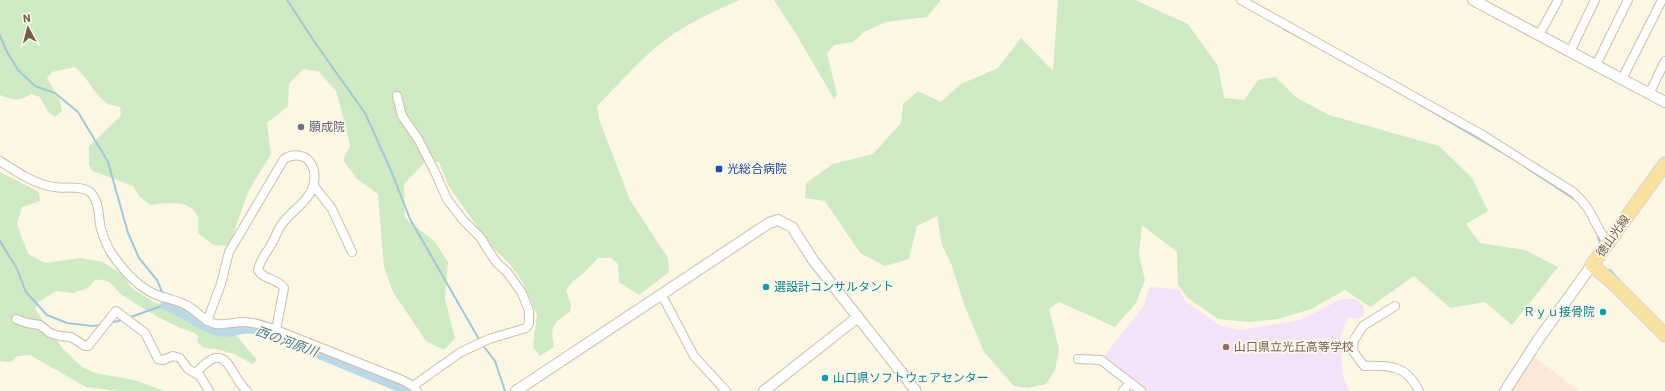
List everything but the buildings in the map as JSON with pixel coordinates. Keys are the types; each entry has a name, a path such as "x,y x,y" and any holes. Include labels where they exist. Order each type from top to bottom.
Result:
{"main road":[{"name":"徳山光線","path":"1665,164 1592,265 1614,284 1665,335"}],"street":[{"path":"1241,0 1481,134 1573,192 1584,201 1603,237 1608,243"},
{"path":"1473,0 1484,3 1570,52 1665,102"},
{"path":"1539,35 1558,0"},
{"path":"1570,52 1595,0"},
{"path":"1596,65 1628,0"},
{"path":"1622,79 1662,0"},
{"path":"1649,94 1665,61"},
{"path":"0,161 27,178 41,184 56,187 76,188 86,190 91,193 97,202 101,229 112,254 130,276 146,290 180,302 207,321 216,324 244,322 257,323 402,380 415,389 461,352 489,339 526,328 529,324 529,311 522,293 507,272 496,262 480,238 463,220 447,198 418,139 402,116 397,96"},
{"path":"207,321 221,284 229,252 284,159 290,155 298,155 307,158 313,169 314,186 332,209 352,252"},
{"path":"276,330 284,288 282,284 260,274 258,270 259,262 272,243 281,224 299,208 314,186"},
{"path":"516,391 769,223 778,220 792,227 813,260 916,391"},
{"path":"1504,391 1540,337 1592,265"},
{"path":"660,295 665,301 694,356 726,391"},
{"path":"1395,306 1363,326 1354,340 1353,351 1364,366 1387,365 1406,373 1419,391"},
{"path":"16,318 27,323 40,325 50,333 71,337 85,346 88,346 116,311 145,333 158,359 163,360 174,356 180,358 188,369 200,376 209,391"},
{"path":"764,391 858,317"},
{"path":"196,373 213,358 222,358 227,361 241,385 247,391"},
{"path":"1078,359 1101,360 1141,391"},
{"path":"1123,391 1130,382"}],"shaded area":[{"name":"山口県立光丘高等学校","path":"1150,287 1179,289 1185,301 1221,326 1242,330 1300,320 1341,299 1356,299 1363,306 1364,314 1359,319 1348,317 1340,338 1343,377 1349,391 1145,391 1106,361 1104,356 1143,307"},
{"path":"1532,355 1579,391 1510,391"}],"green space":[{"path":"0,0 740,0 700,18 664,41 638,64 597,106 599,119 630,200 668,258 669,272 639,295 619,282 618,264 611,258 598,258 585,272 573,281 566,290 571,305 570,312 559,319 554,326 552,335 554,347 540,356 533,347 537,315 522,281 508,262 495,250 473,221 448,185 439,162 425,162 404,184 405,218 435,242 448,262 445,299 455,338 444,350 426,341 393,292 384,267 378,194 357,179 343,160 350,146 336,91 318,71 303,69 289,84 288,106 267,123 271,154 248,192 229,246 213,245 198,233 198,217 195,211 190,207 177,203 150,205 139,196 133,186 93,171 89,165 89,146 121,116 120,107 110,105 105,102 75,67 52,72 47,78 60,101 62,111 55,117 48,112 40,97 31,94 23,98 16,99 0,95"},
{"path":"774,0 941,0 927,17 886,22 864,32 853,42 834,45 827,53 837,94 834,99"},
{"path":"1058,0 1135,0 1188,24 1218,66 1224,98 1244,100 1258,80 1275,77 1297,98 1329,115 1439,146 1472,178 1488,211 1466,224 1480,243 1525,250 1558,267 1512,325 1485,302 1450,308 1414,276 1370,307 1345,290 1311,309 1278,319 1249,322 1218,319 1188,298 1178,285 1177,252 1142,225 1139,255 1145,280 1136,303 1115,327 1059,302 1049,309 1059,349 1055,370 1046,384 1028,388 1014,386 984,352 964,304 952,266 942,245 937,216 917,226 909,259 885,266 860,253 825,201 805,198 806,183 833,164 873,154 901,123 903,104 918,91 941,102 961,84 998,68 1021,38 1053,71"},
{"path":"0,172 39,192 40,201 22,207 17,224 28,254 45,263 80,258 103,262 120,273 134,290 154,302 186,314 206,327 236,335 257,360 253,364 234,354 216,349 204,348 197,342 198,336 195,334 163,320 131,301 110,283 95,280 88,288 73,293 56,291 38,302 35,309 63,349 81,366 95,373 134,380 164,391 119,391 86,387 30,355 17,356 11,362 0,361"}],"waterway":[{"path":"287,0 365,113 392,173 410,219 480,341"},
{"path":"1284,29 1294,34"},
{"path":"0,36 7,52 18,70 35,86 55,93 78,112 108,162 128,233 139,258 157,280 163,294"},
{"path":"1419,104 1515,160"},
{"path":"1524,166 1577,201"},
{"path":"1597,233 1600,243"},
{"path":"0,241 17,269 26,292 47,315 67,323 92,326 101,325"},
{"path":"1610,270 1620,281"},
{"path":"128,318 167,304 165,300"},
{"name":"西の河原川","path":"167,304 181,310 206,325 220,330 247,327 260,328 401,386 405,391"},
{"path":"109,323 122,320"},
{"path":"482,344 495,361 505,391"}],"place":[{"name":"願成院","path":"301,127"},
{"name":"光総合病院","path":"719,169"},
{"name":"選設計コンサルタント","path":"766,287"},
{"name":"Ｒｙｕ接骨院","path":"1603,312"},
{"name":"山口県立光丘高等学校","path":"1226,347"},
{"name":"山口県ソフトウェアセンター","path":"825,378"}]}
